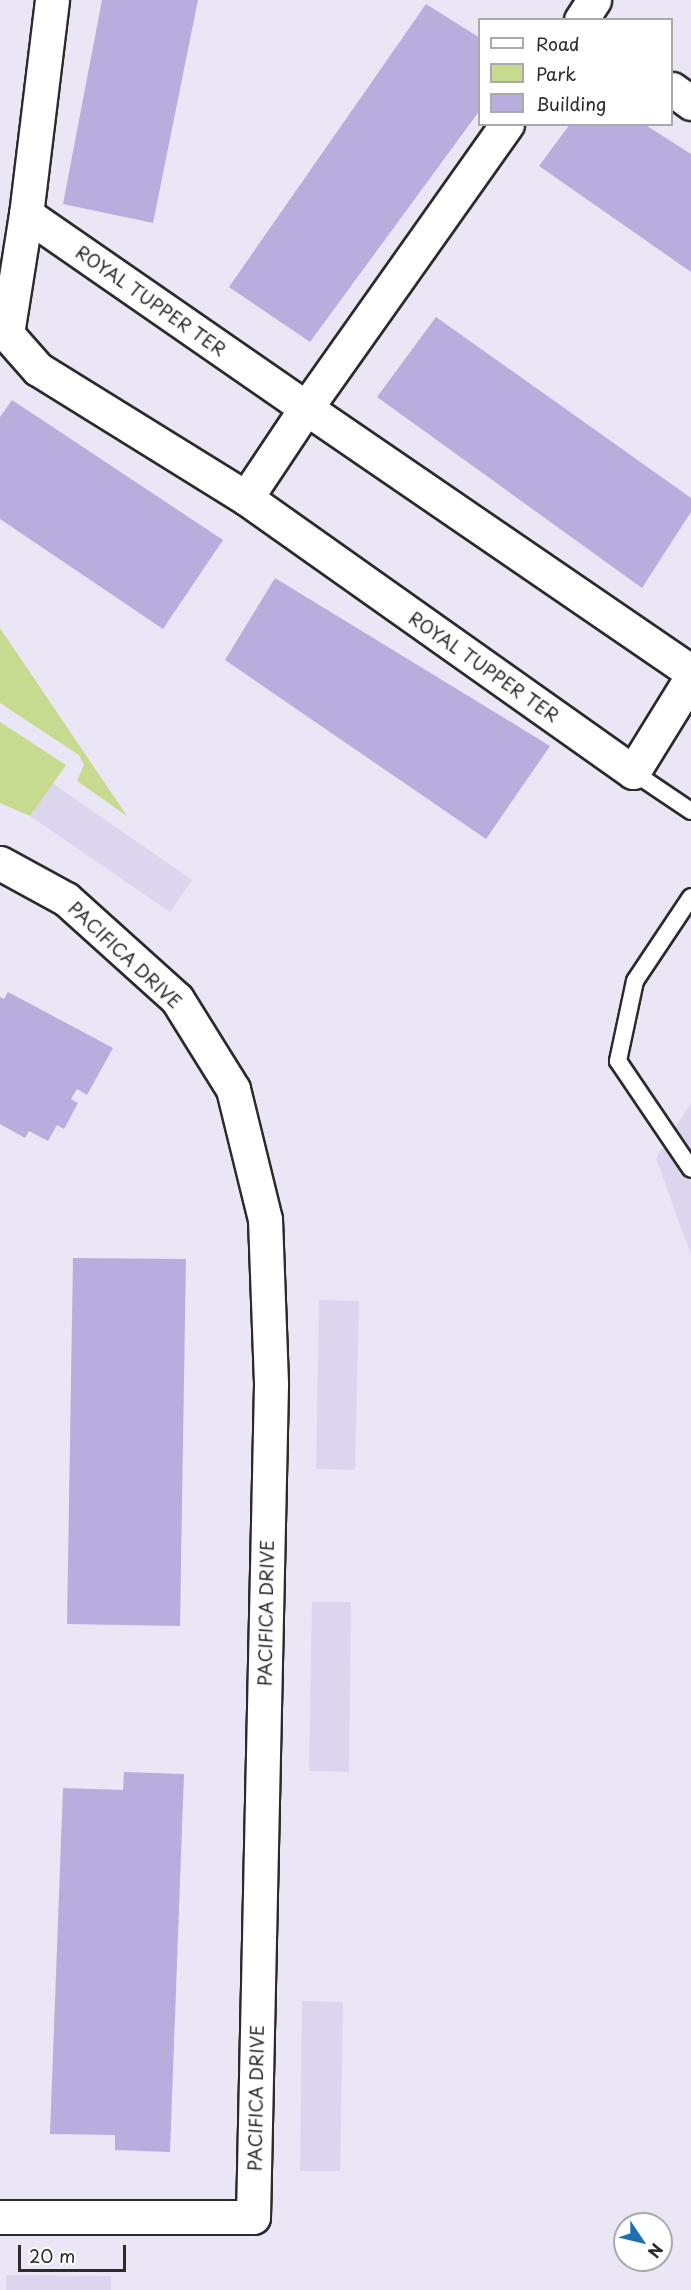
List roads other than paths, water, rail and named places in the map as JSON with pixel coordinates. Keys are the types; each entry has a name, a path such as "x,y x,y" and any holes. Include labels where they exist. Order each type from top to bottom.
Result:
{"street":[{"name":"ROYAL TUPPER TER","path":"52,0 26,214 7,334 38,369 246,498 633,772"},
{"path":"582,18 594,0"},
{"path":"673,90 691,103"},
{"path":"246,498 306,408 506,126"},
{"name":"ROYAL TUPPER TER","path":"26,214 691,672"},
{"path":"633,772 691,678"},
{"name":"PACIFICA DRIVE","path":"0,863 66,899 177,999 233,1089 265,1219 271,1385 253,2217 0,2217"}],"lane":[{"path":"633,772 691,811"},
{"path":"691,897 635,981 618,1061 691,1169"}]}
